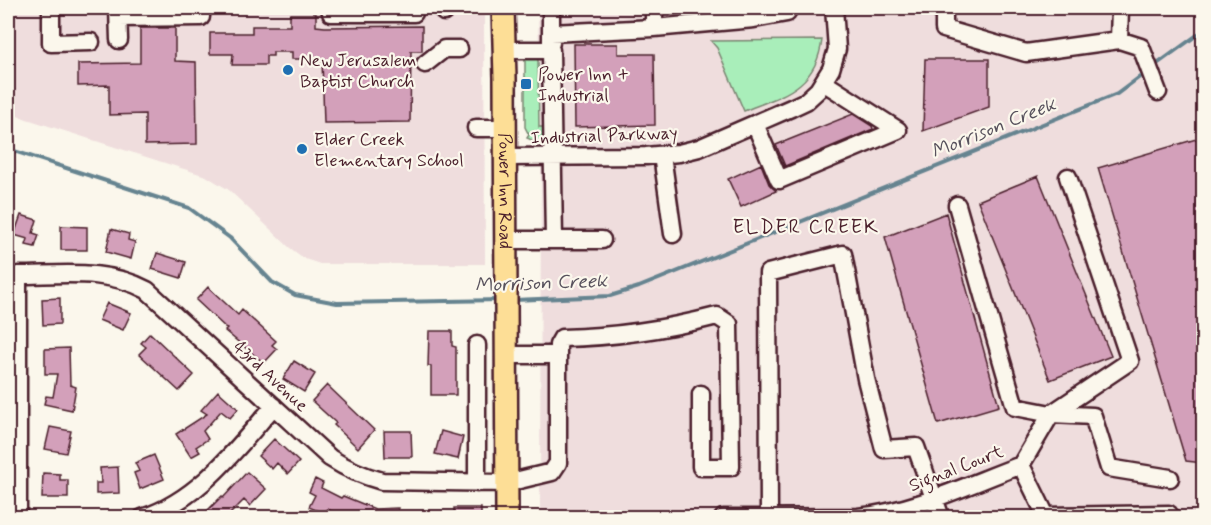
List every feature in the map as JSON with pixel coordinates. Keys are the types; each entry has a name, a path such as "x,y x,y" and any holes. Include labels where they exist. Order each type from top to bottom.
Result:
{"main road":[{"name":"Power Inn Road","path":"503,8 506,157 507,518"}],"street":[{"path":"51,8 51,43 91,42"},
{"path":"119,40 118,13 201,17 201,8"},
{"path":"330,8 331,13 414,13 414,8"},
{"path":"551,8 554,240"},
{"path":"654,8 654,28"},
{"path":"504,50 654,28 754,19 787,13 787,8"},
{"name":"Industrial Parkway","path":"506,157 662,155 699,148 806,101 824,82 831,69 837,49 834,8"},
{"path":"944,8 944,29 1026,53 1119,40 1141,47 1158,92"},
{"path":"1119,40 1120,8"},
{"path":"425,64 444,49 459,49"},
{"path":"755,124 779,180 898,130 824,82"},
{"path":"476,128 505,128"},
{"path":"662,155 673,234"},
{"path":"1021,465 1051,414 1130,362 1068,177"},
{"path":"957,205 1015,407 1051,414 1093,416 1109,468 1170,478"},
{"path":"506,240 602,240"},
{"path":"769,516 768,273 843,254 866,379 884,449 916,447 941,518"},
{"name":"43rd Avenue","path":"13,402 18,275 101,274 134,283 158,298 330,458 365,477 398,483 507,483 552,472 558,463 557,355"},
{"path":"507,355 557,355 558,345 562,338 590,338 682,325 717,316 729,324 731,466 701,468 701,394"},
{"path":"477,345 477,483"},
{"path":"13,402 18,518"},
{"path":"142,518 178,502 199,487 274,406"},
{"name":"Signal Court","path":"723,518 865,517 902,510 1021,465 1047,517 1169,514 1169,518"}],"shaded area":[{"name":"Elder Creek Elementary School","path":"478,8 484,14 485,264 320,264 305,259 290,248 229,190 206,176 8,113 8,9"},
{"path":"538,8 1203,8 1203,517 540,517 541,157"}],"green space":[{"path":"822,40 819,56 805,79 784,94 744,111 717,48 711,41"},
{"path":"525,59 538,59 539,127 550,127 551,141 534,141 527,138 529,135 525,127"}],"building":[{"path":"290,14 316,14 316,26 325,27 422,26 422,51 411,51 410,122 324,123 322,59 292,59 292,52 273,52 273,56 266,56 266,65 232,65 233,54 210,54 210,33 252,33 252,26 290,26"},
{"path":"140,28 175,28 175,61 196,62 197,144 145,145 145,114 109,115 109,85 78,86 78,64 140,63"},
{"path":"574,44 618,44 618,54 654,54 655,125 575,127"},
{"path":"925,59 989,59 989,107 923,131"},
{"path":"853,114 873,129 785,166 776,145"},
{"path":"1203,137 1203,463 1186,461 1098,168"},
{"path":"761,164 769,184 776,191 741,207 728,179"},
{"path":"1038,176 1111,356 1050,380 978,201"},
{"path":"946,213 999,406 938,424 885,237"},
{"path":"21,215 37,220 33,233 39,235 35,247 26,245 28,239 14,235"},
{"path":"61,226 87,227 87,250 61,250"},
{"path":"111,229 129,234 128,240 135,242 131,259 106,252"},
{"path":"157,253 186,262 181,278 152,269"},
{"path":"208,287 238,315 242,310 276,341 272,345 277,349 264,363 225,331 227,329 196,300"},
{"path":"60,298 60,324 43,325 42,299"},
{"path":"107,303 131,313 123,330 99,320"},
{"path":"429,331 452,331 452,346 456,347 456,395 431,395 431,366 428,366"},
{"path":"150,333 194,375 179,391 139,354 146,347 141,343"},
{"path":"69,348 70,385 76,387 72,410 44,404 46,396 53,397 57,374 45,374 45,349"},
{"path":"294,361 315,374 304,392 283,379"},
{"path":"327,385 374,430 358,448 312,401"},
{"path":"218,391 238,409 230,418 221,411 203,431 208,439 196,447 200,452 191,457 176,434 207,414 201,410"},
{"path":"50,427 71,431 66,453 45,449"},
{"path":"384,431 411,431 412,457 385,457"},
{"path":"441,431 463,437 458,459 435,454"},
{"path":"274,439 299,462 288,474 277,463 272,469 258,456"},
{"path":"154,455 164,479 140,489 134,473 139,471 135,463"},
{"path":"118,467 119,493 96,494 96,483 101,483 100,468"},
{"path":"247,472 266,489 250,506 244,500 226,518 200,518 222,496 223,498"},
{"path":"43,473 60,474 60,480 68,480 68,498 42,498"},
{"path":"315,479 323,483 321,488 341,498 343,496 375,509 398,508 398,518 348,518 327,509 325,514 309,507 315,495 309,492"},
{"path":"454,508 481,508 481,518 454,518"}],"waterway":[{"name":"Morrison Creek","path":"1153,67 1204,30"},
{"name":"Morrison Creek","path":"514,300 610,296 639,287 1117,94 1145,73"},
{"name":"Morrison Creek","path":"8,149 189,208 230,238 272,282 295,295 337,303 501,300"}],"place":[{"name":"New Jerusalem Baptist Church","path":"288,70"},
{"name":"Power Inn + Industrial","path":"526,84"},
{"name":"Elder Creek Elementary School","path":"302,149"}],"district":[{"name":"ELDER CREEK","path":"806,226"}]}
